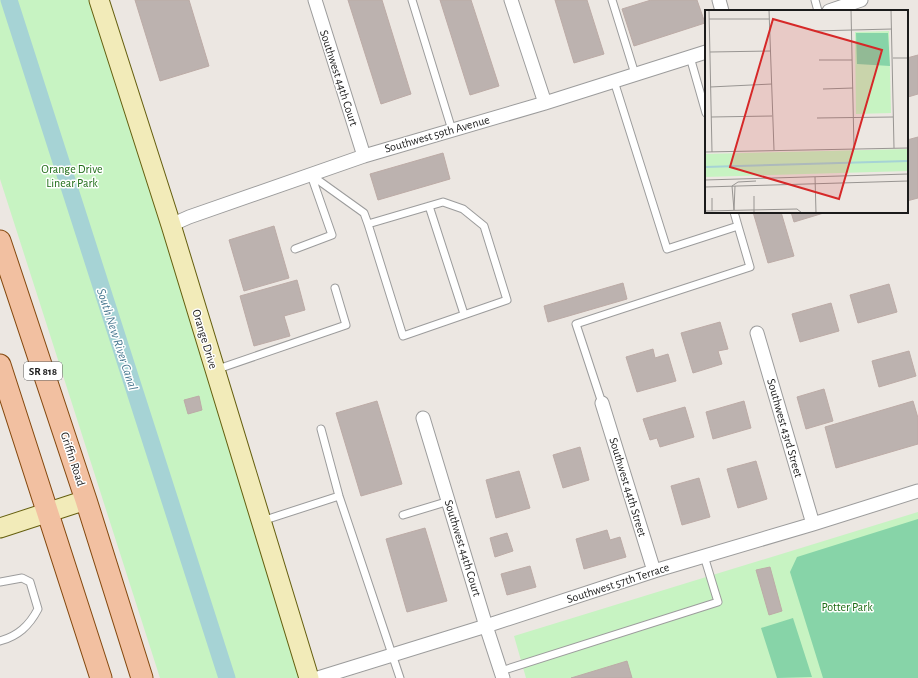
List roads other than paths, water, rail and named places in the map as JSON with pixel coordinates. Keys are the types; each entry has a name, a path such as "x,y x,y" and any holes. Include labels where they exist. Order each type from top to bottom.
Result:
{"main road":[{"name":"Griffin Road","path":"0,241 86,500 142,678"},
{"path":"0,365 101,678"}],"street":[{"name":"Orange Drive","path":"99,0 215,370 308,678"},
{"name":"Southwest 44th Court","path":"315,0 364,156"},
{"path":"511,0 545,103"},
{"path":"719,0 722,10"},
{"path":"836,10 849,8 861,0"},
{"name":"Southwest 59th Avenue","path":"170,225 364,156 545,103 705,52"},
{"name":"Southwest 43rd Street","path":"757,333 813,524"},
{"name":"Southwest 44th Street","path":"602,403 654,571"},
{"name":"Southwest 44th Court","path":"423,418 502,674"},
{"name":"Southwest 57th Terrace","path":"318,678 486,626 654,571 918,491"},
{"path":"0,528 86,500"}],"lane":[{"path":"412,0 452,130"},
{"path":"612,0 634,74"},
{"path":"815,0 818,10"},
{"path":"690,57 705,110"},
{"path":"614,81 667,249 738,226"},
{"path":"311,175 364,213 403,336 508,300 484,226 463,209 443,202 368,224"},
{"path":"295,249 332,235 311,175"},
{"path":"429,206 464,314"},
{"path":"602,403 576,324 750,267 734,213"},
{"path":"215,370 346,325 334,288"},
{"path":"321,429 339,496 400,678"},
{"path":"261,521 339,496"},
{"path":"403,515 448,501"},
{"path":"502,674 718,602 704,556"},
{"path":"0,582 22,578 30,582 38,609 31,622 12,638 0,641"}],"waterway":[{"name":"South New River Canal","path":"9,0 227,678"}],"park label":[{"name":"Orange Drive Linear Park","path":"72,176"},
{"name":"Potter Park","path":"847,607"}]}
